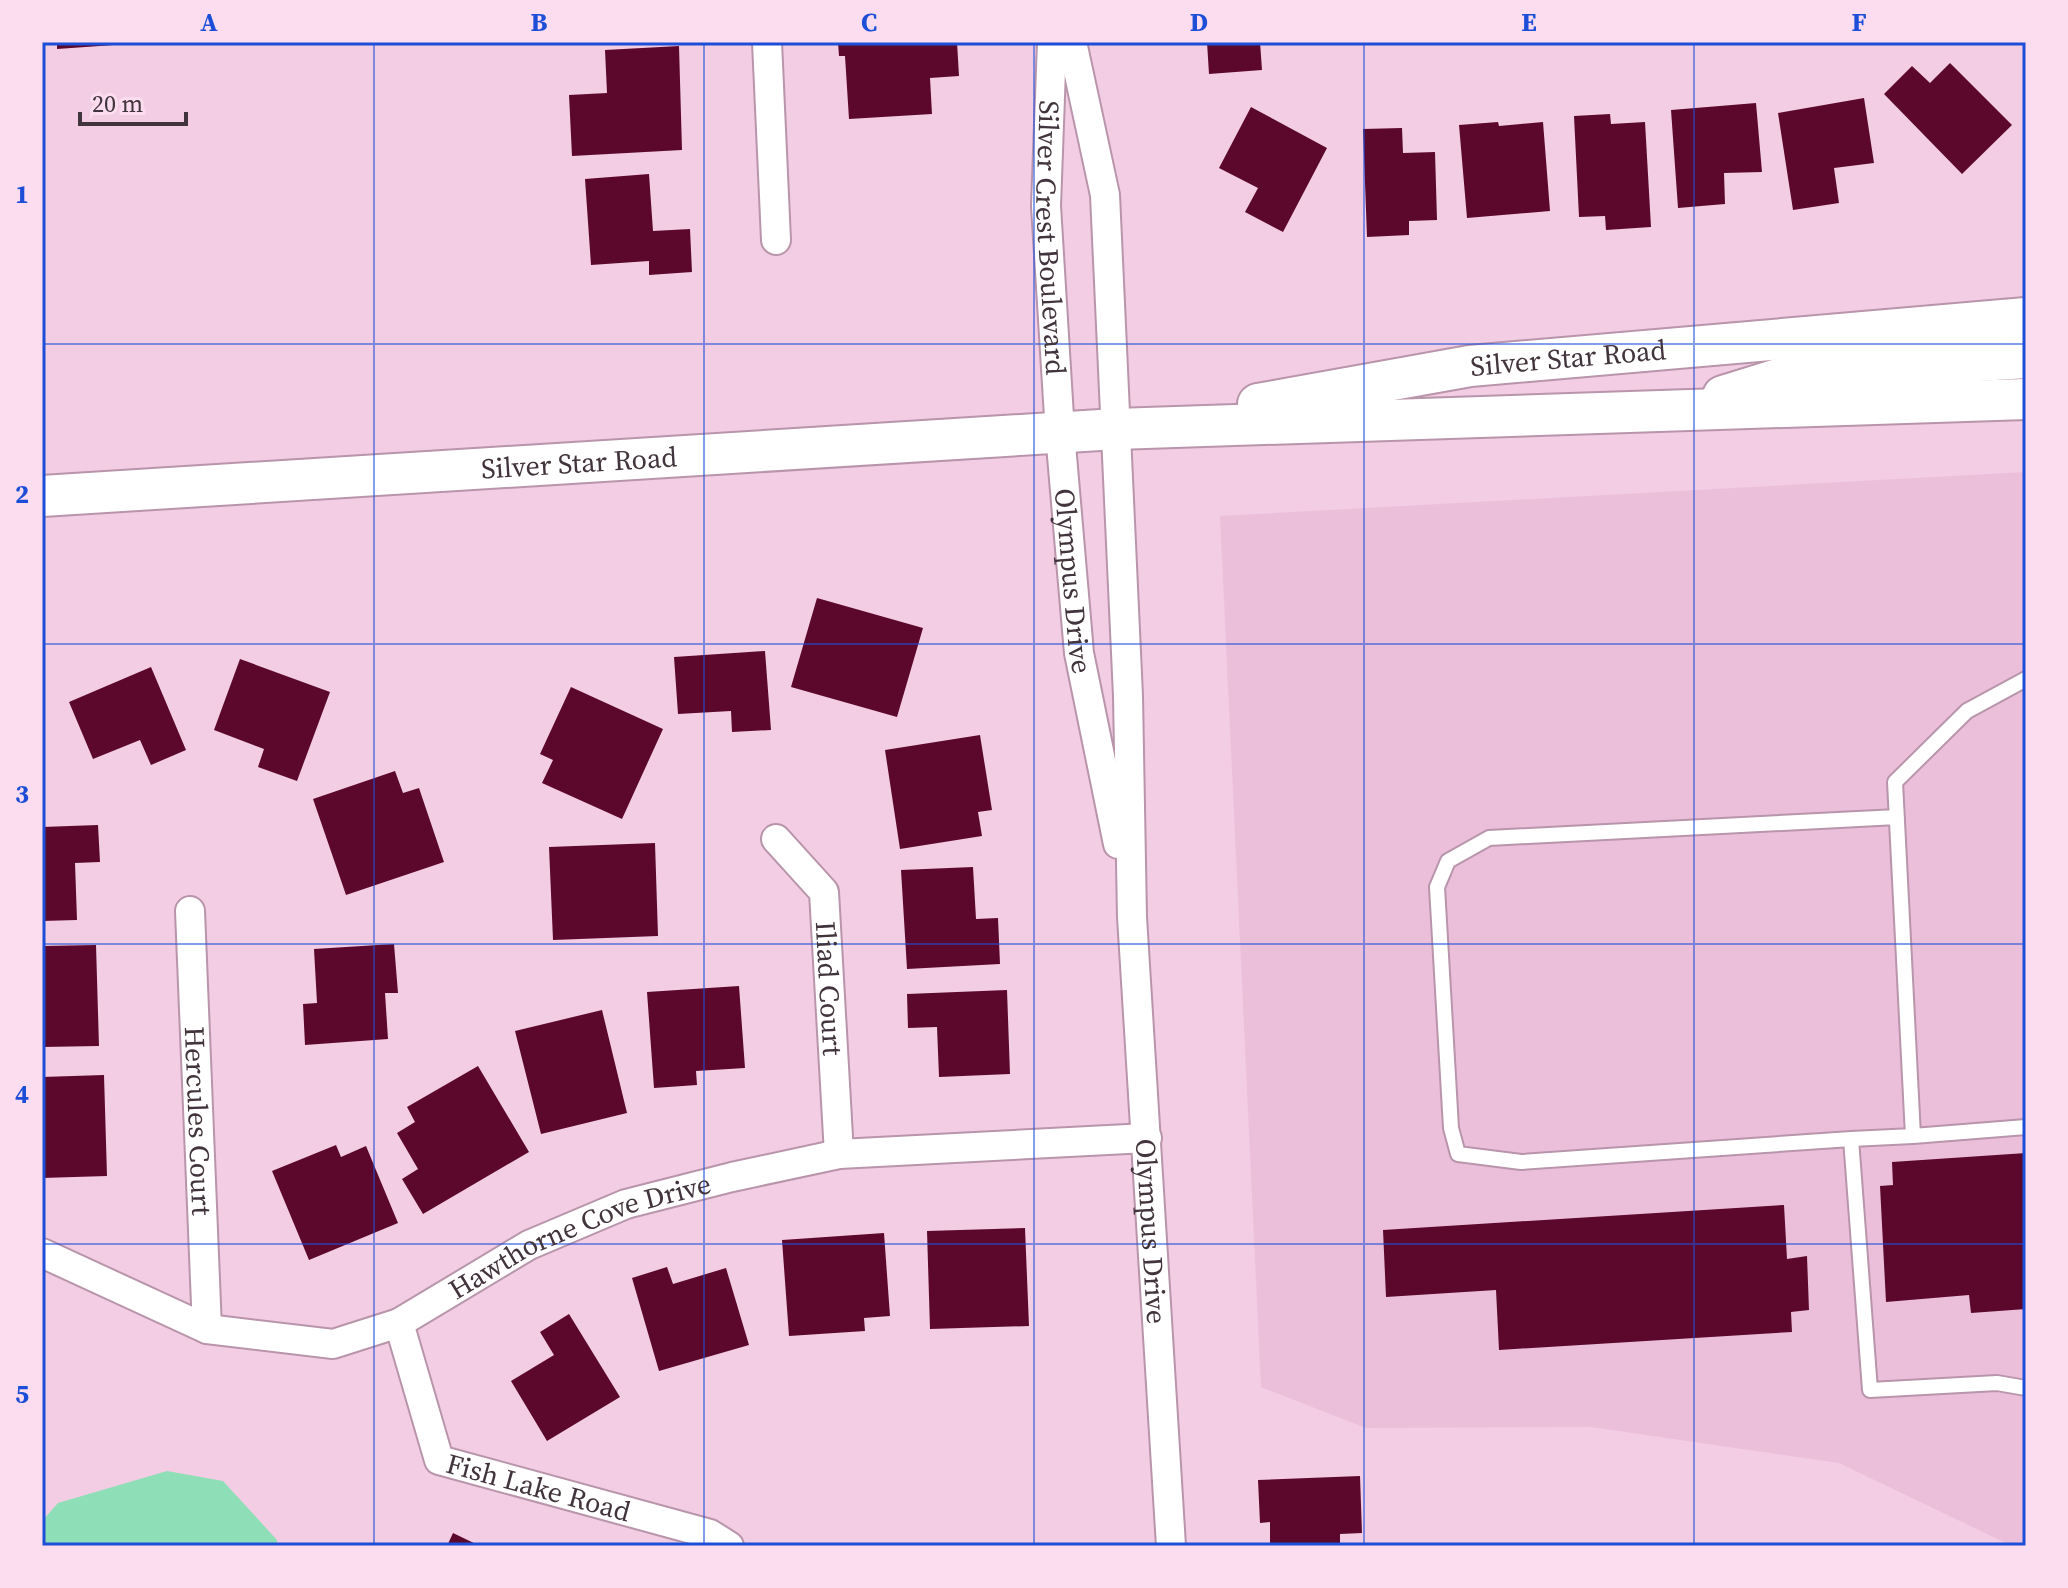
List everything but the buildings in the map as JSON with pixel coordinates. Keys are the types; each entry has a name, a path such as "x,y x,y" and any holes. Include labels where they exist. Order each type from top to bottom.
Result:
{"main road":[{"name":"Silver Star Road","path":"1116,429 1470,366 2026,318"},
{"path":"1678,411 1801,372 2026,358"},
{"name":"Silver Star Road","path":"42,496 1116,429 2026,399"}],"street":[{"path":"767,42 776,240"},
{"name":"Silver Crest Boulevard","path":"1052,42 1046,206 1060,433"},
{"name":"Silver Crest Boulevard","path":"1072,42 1105,195 1116,429"},
{"name":"Olympus Drive","path":"1116,429 1132,917 1171,1546"},
{"name":"Olympus Drive","path":"1060,433 1079,653 1132,917"},
{"name":"Iliad Court","path":"776,839 824,892 839,1154"},
{"name":"Hercules Court","path":"190,911 207,1329"},
{"name":"Hawthorne Cove Drive","path":"42,1253 207,1329 333,1344 399,1323 529,1245 626,1204 839,1154 1147,1138"},
{"name":"Fish Lake Road","path":"399,1323 439,1460 710,1534 729,1546"}],"lane":[{"path":"1913,1136 1895,782 1967,711 2026,679"},
{"path":"1897,817 1489,838 1448,861 1437,887 1451,1128 1458,1154 1521,1162 2026,1127"},
{"path":"1851,1139 1870,1390 1997,1383 2026,1388"}],"shaded area":[{"path":"2026,472 2026,1546 2012,1546 1839,1463 1591,1427 1366,1428 1261,1387 1220,516"}],"green space":[{"path":"167,1471 223,1481 277,1540 277,1546 42,1546 42,1521 58,1503"}]}
